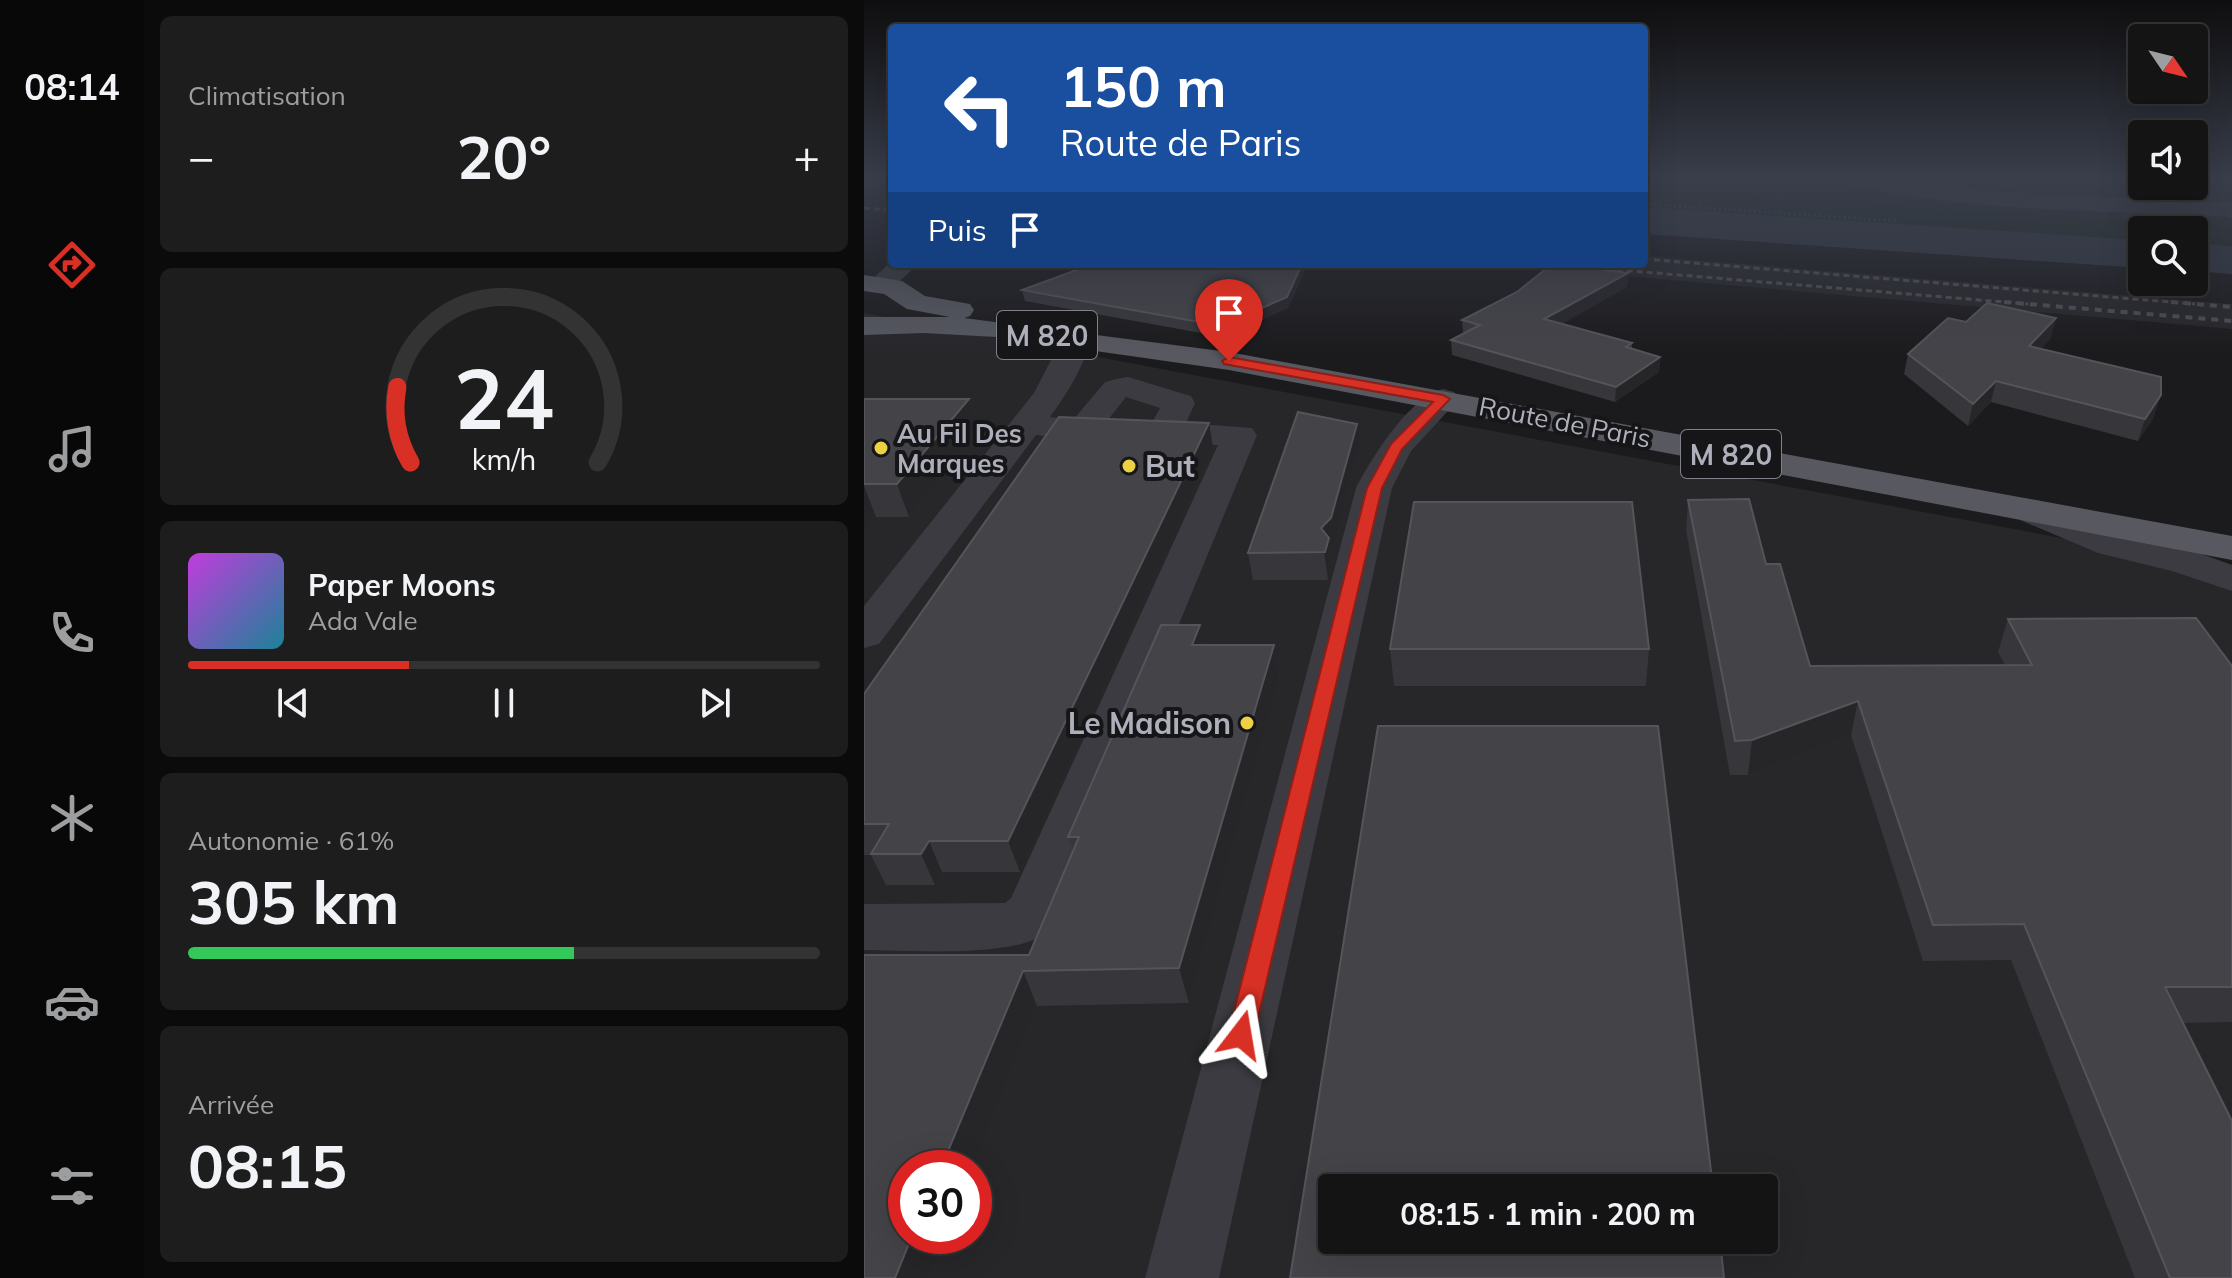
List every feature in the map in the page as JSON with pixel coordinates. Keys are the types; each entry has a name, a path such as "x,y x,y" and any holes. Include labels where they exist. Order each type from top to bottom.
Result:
{"main road":[{"name":"Route de Paris","path":"864,325 893,312 902,304 883,288"},
{"name":"Route de Paris","path":"883,288 917,303 1135,339 1229,361"},
{"name":"Route de Paris","path":"864,325 996,328 1229,361 2232,548"}],"street":[{"path":"883,288 901,268"},
{"path":"864,635 1037,410 1073,349 1075,339"},
{"path":"1037,410 1097,364 1147,350"},
{"path":"1182,1278 1374,488 1396,447 1443,399"},
{"path":"864,927 1009,926 1028,918 1034,911 1240,435 1082,431 1037,410"},
{"path":"2026,509 2112,545 2185,562 2232,579"}],"shaded area":[{"path":"1668,236 2076,236 2128,239 2128,267"},
{"path":"2076,236 2128,236 2128,239"},
{"path":"2208,236 2232,236 2232,246 2208,244"},
{"path":"2208,244 2232,246 2232,274 2208,272"},
{"path":"1648,256 2232,304 2232,329 1532,268 1648,268"},
{"path":"864,313 2232,570 2232,1278 864,1278"}],"building":[{"path":"1082,268 1300,268 1287,297 1221,326 1022,290"},
{"path":"1547,268 1593,268 1628,273 1544,319 1632,343 1626,347 1660,357 1616,387 1451,340 1480,325 1462,320 1517,292"},
{"path":"1987,303 2056,318 2029,346 2161,377 2161,395 2145,419 1996,381 1973,404 1908,354 1948,318 1966,322"},
{"path":"864,399 969,399 897,484 864,484"},
{"path":"1298,412 1357,424 1331,518 1321,528 1329,538 1325,552 1248,553"},
{"path":"1059,417 1209,423 1008,841 929,841 921,854 871,854 889,824 864,824 864,694"},
{"path":"1749,499 1766,564 1780,564 1810,666 2032,665 2008,619 2196,618 2232,666 2232,987 2165,987 2232,1121 2232,1278 2170,1278 2024,924 1933,925 1858,701 1752,740 1735,741 1688,500"},
{"path":"1414,502 1632,502 1649,649 1390,649"},
{"path":"1161,625 1200,625 1192,645 1274,645 1179,968 1023,971 948,1150 888,1150 888,1254 905,1254 895,1278 864,1278 864,955 1029,955 1079,837 1068,837"},
{"path":"1378,726 1658,726 1711,1174 1318,1174 1318,1254 1721,1254 1724,1278 1290,1278"}],"railway":[{"path":"1648,259 2195,304"},
{"path":"1595,268 2028,304"},
{"path":"2004,302 2028,304"},
{"path":"2171,302 2232,307"},
{"path":"2028,304 2232,321"}],"place":[{"name":"Au Fil Des Marques","path":"881,448"},
{"name":"But","path":"1129,466"},
{"name":"Le Madison","path":"1247,723"}],"route":[{"path":"1229,361 1443,399 1396,447 1374,488 1241,1035"}]}
